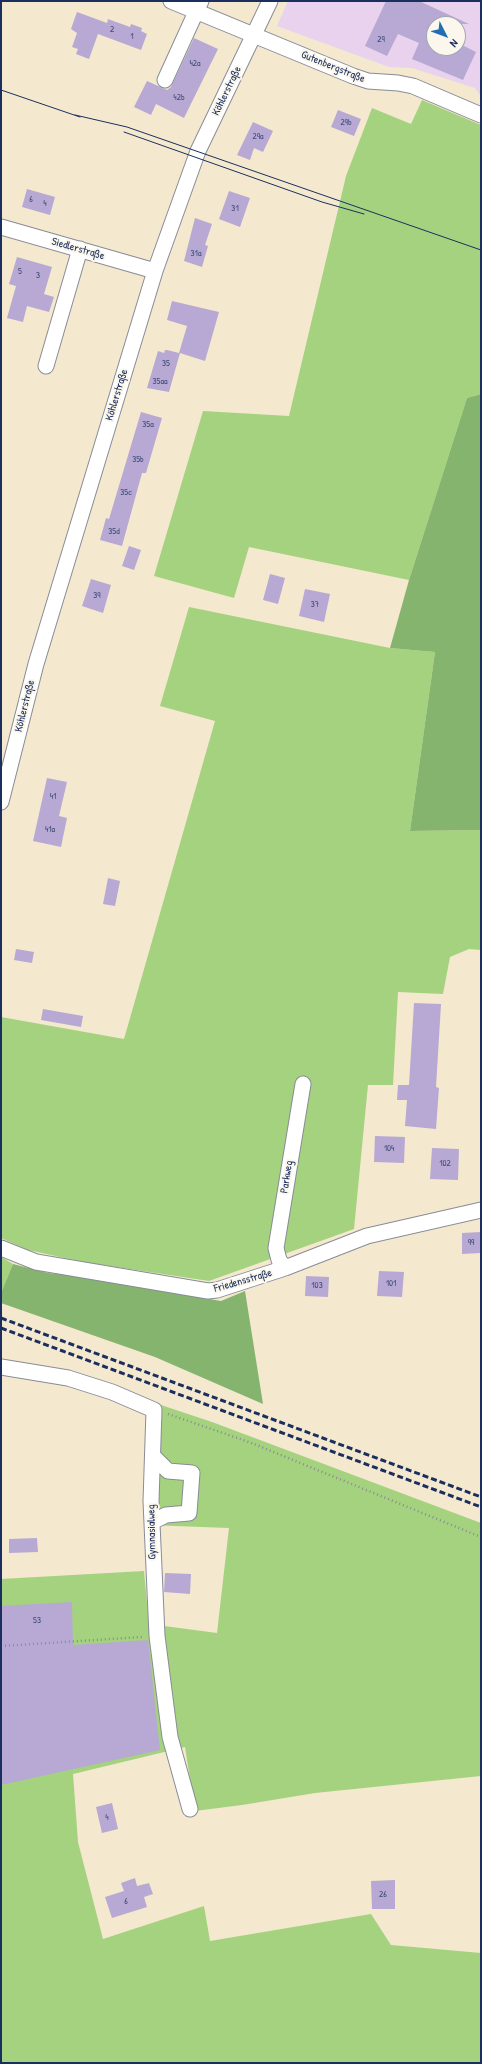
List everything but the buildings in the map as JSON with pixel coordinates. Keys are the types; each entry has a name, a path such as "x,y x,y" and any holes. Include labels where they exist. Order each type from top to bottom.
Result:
{"street":[{"name":"Gutenbergstraße","path":"171,1 199,6 255,36 368,81 398,83 412,86 481,115"},
{"name":"Köhlerstraße","path":"1,802 36,664 155,271 198,151 255,36 270,1"},
{"path":"165,80 199,6"},
{"name":"Siedlerstraße","path":"1,227 155,271"},
{"path":"46,366 80,250"},
{"name":"Parkweg","path":"286,1268 279,1260 276,1248 302,1084"},
{"name":"Friedensstraße","path":"1,1248 36,1262 208,1290 217,1290 286,1268 367,1236 481,1210"},
{"path":"1,1367 68,1378 112,1392 154,1410"},
{"name":"Gymnasialweg","path":"154,1410 152,1522 157,1636 170,1737 190,1809"},
{"path":"152,1522 166,1515 188,1513 192,1473 168,1471 153,1456"}],"path":[{"path":"154,1410 256,1445 481,1537"},
{"path":"1,1646 157,1636"}],"shaded area":[{"path":"288,1 481,1 481,96 475,88 412,68 389,67 277,26"}],"green space":[{"path":"422,100 481,125 481,394 467,398 409,580 249,547 234,598 154,576 203,411 289,416 346,176 372,108 411,124"},
{"path":"481,394 481,830 410,831 435,652 390,648 409,580 467,398"},
{"path":"189,607 390,648 435,652 410,831 481,830 481,950 469,949 450,957 443,994 398,992 393,1085 368,1085 354,1229 209,1281 83,1262 28,1250 1,1238 1,1017 124,1039 215,721 160,706"},
{"path":"1,1257 13,1264 1,1293"},
{"path":"13,1264 48,1273 85,1277 221,1301 245,1291 263,1404 155,1357 1,1303 1,1293"},
{"path":"149,1401 212,1422 481,1523 481,1776 315,1793 195,1811 185,1747 73,1774 78,1842 103,1939 204,1906 210,1941 371,1914 391,1945 481,1953 481,2063 1,2063 1,1579 144,1571 149,1624 217,1633 229,1528 147,1525"}],"tram line":[{"path":"1,90 80,117"},
{"path":"75,115 127,127 481,250"},
{"path":"124,132 322,202 364,214"}],"railway":[{"path":"1,1318 481,1497"},
{"path":"1,1328 481,1507"}]}
